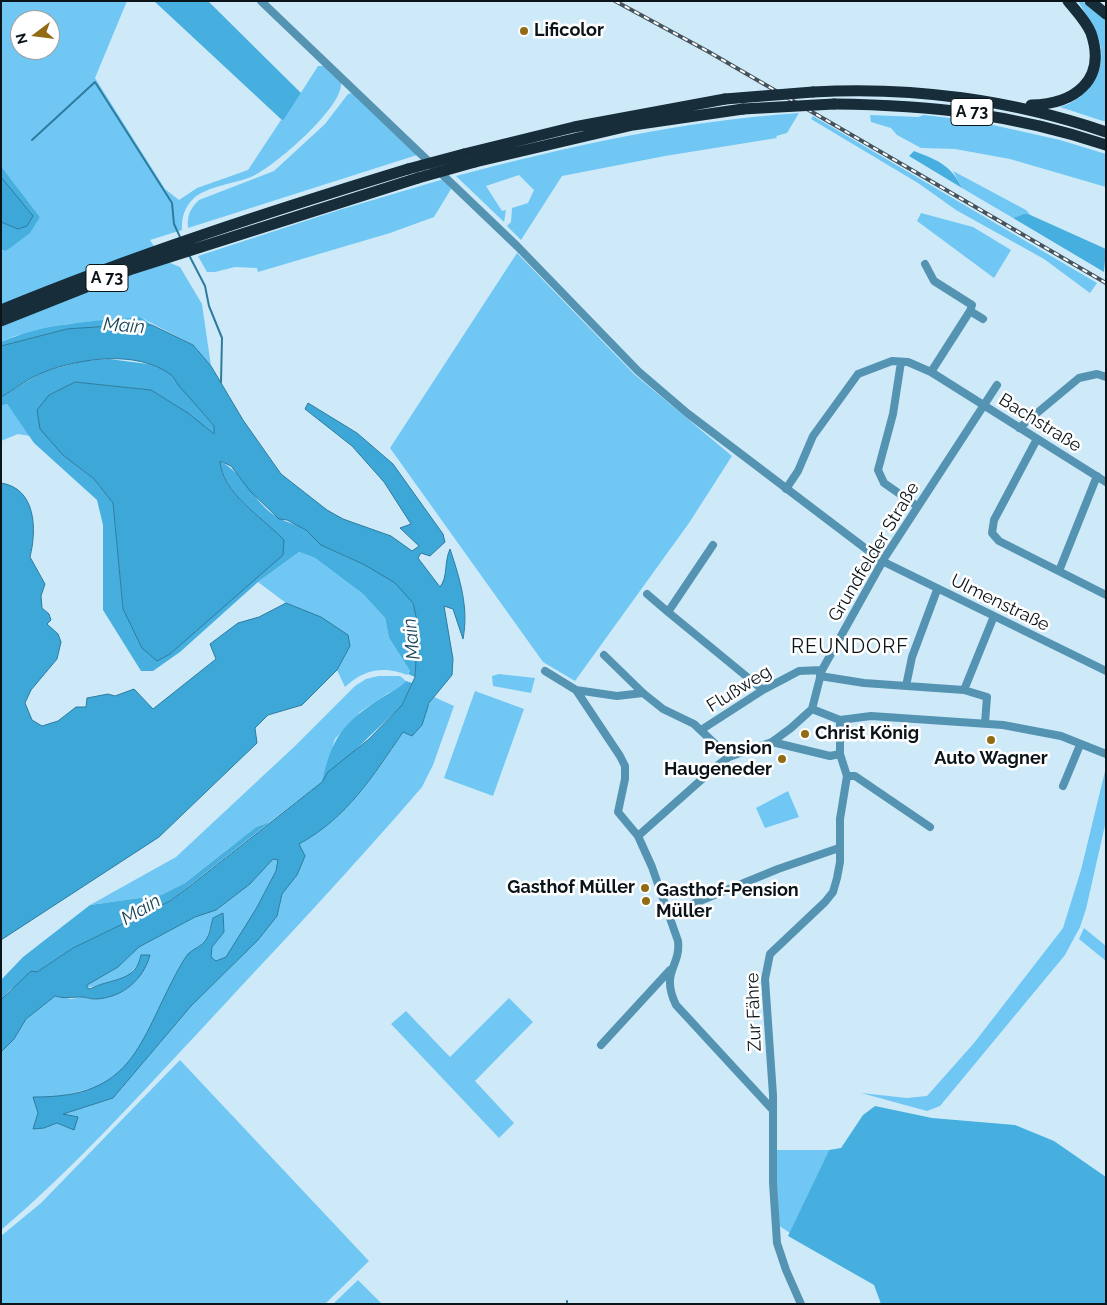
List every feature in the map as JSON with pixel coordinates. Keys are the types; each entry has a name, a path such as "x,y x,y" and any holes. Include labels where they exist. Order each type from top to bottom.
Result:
{"highway":[{"path":"1008,106 1043,105 1062,102 1082,91 1089,82 1097,58 1096,45 1090,31 1068,1"},
{"path":"1090,1 1106,14"},
{"name":"A 73","path":"1,320 213,236 408,169 583,125 725,99 813,92 923,94 1042,112 1106,132"},
{"name":"A 73","path":"1,310 128,260 475,162 633,125 743,109 834,104 950,109 1044,126 1106,145"}],"street":[{"name":"Ulmenstraße","path":"261,1 517,246 638,371 687,413 882,562 937,590 1105,668"},
{"path":"925,264 934,281 972,305 931,372"},
{"path":"970,311 983,319"},
{"path":"786,489 798,471 814,436 834,410 853,378 863,371 884,363 901,362 893,414 878,470 884,483 918,506"},
{"name":"Bachstraße","path":"901,362 919,366 931,372 1106,482"},
{"path":"1019,428 1079,378 1097,374 1106,377"},
{"name":"Grundfelder Straße","path":"812,709 821,673 882,562 997,384"},
{"path":"1037,438 994,520 992,533 999,541 1106,594"},
{"path":"1059,571 1097,476"},
{"path":"668,612 713,545"},
{"path":"906,686 912,658 937,590"},
{"path":"646,594 763,690"},
{"path":"964,690 994,616"},
{"path":"604,655 643,694 664,709 684,717 702,730 729,757"},
{"name":"Flußweg","path":"702,730 763,690 799,670 906,686 964,690 987,697 985,723"},
{"path":"545,671 576,690 593,712 622,761 625,779 618,812 638,836 652,866 678,946 670,970 670,990 676,1005 772,1109"},
{"path":"576,690 617,696 643,694"},
{"path":"638,836 729,757 772,742 812,709 840,720 870,716 985,723 1060,736 1106,754"},
{"name":"Zur Fähre","path":"801,1304 786,1270 777,1243 765,979 766,966 776,946 811,916 833,892 840,862 840,819 847,776 840,754 840,720"},
{"path":"772,742 830,756 840,754"},
{"path":"1063,786 1080,745"},
{"path":"847,776 856,776 930,827"},
{"path":"668,914 778,869 839,848"},
{"path":"602,1045 670,970"}],"shaded area":[{"path":"1,1 127,1 95,78 165,189 179,200 197,188 248,170 281,120 283,121 318,66 324,66 341,82 339,93 332,106 306,135 275,162 251,177 213,188 200,194 186,208 182,221 182,230 150,240 163,260 180,267 202,304 211,366 193,345 140,317 67,324 15,336 1,342 1,250 6,251 40,217 1,166"},
{"path":"154,1 208,1 301,93 283,121"},
{"path":"1078,1 1082,1 1106,20 1106,122 1060,107 1078,98 1086,91 1097,74 1100,64 1101,54 1098,38"},
{"path":"352,93 417,155 188,228 190,212 199,200 274,171 325,124 348,94"},
{"path":"799,113 787,133 776,136 777,138 665,156 562,176 521,240 507,226 511,222 512,208 528,203 534,190 519,175 486,186 502,211 506,210 504,222 456,176 626,136 712,122"},
{"path":"870,115 918,117 924,115 975,121 1060,140 1106,154 1106,187 1010,159 955,149 921,148 897,135 891,128 871,122"},
{"path":"813,116 1097,283 1090,293 1044,259 956,210 918,183 811,119"},
{"path":"914,151 942,164 958,180 962,188 909,156"},
{"path":"1,166 40,217 30,233 6,251 1,250 1,222 18,229 1,177"},
{"path":"953,171 1026,210 1030,214 1026,213 1013,218 962,188"},
{"path":"444,179 451,189 434,217 390,233 258,272 257,268 235,267 207,272 198,256 339,210"},
{"path":"921,213 973,227 1011,250 994,278 917,221"},
{"path":"1026,213 1106,249 1104,272 1013,218"},
{"path":"517,253 634,374 732,456 689,523 575,681 543,662 390,448"},
{"path":"140,317 152,325 67,329 1,346 1,342 17,336 52,327"},
{"path":"109,359 156,365 172,375 214,426 214,434 188,414 151,390 75,382 49,395 63,455 94,479 113,503 123,609 283,540 236,495 223,473 219,461 236,473 271,513 282,520 303,528 321,544 384,575 404,591 412,602 417,618 418,639 415,677 408,674 410,671 389,638 385,618 363,594 315,558 299,552 258,582 180,652 153,671 141,671 103,610 103,525 97,500 34,443 7,404 1,406 1,397 43,372 83,361"},
{"path":"7,404 30,436 18,434 1,441 1,406"},
{"path":"299,552 315,558 363,594 385,618 389,638 410,671 407,675 399,672 374,671 359,676 345,687 337,670 350,646 321,617 286,603 258,582"},
{"path":"499,674 535,678 531,693 493,686 492,676"},
{"path":"378,676 400,676 406,681 400,688 388,693 360,712 335,739 322,782 270,822 256,827 185,883 161,895 90,905 176,857 295,746 355,686 366,679"},
{"path":"406,681 412,683 402,705 322,782 330,753 341,732 357,715"},
{"path":"475,691 524,709 493,796 444,778"},
{"path":"434,697 454,706 433,765 422,787 367,850 125,1111 52,1184 1,1230 1,1052 14,1039 26,1019 55,996 71,999 83,997 95,1000 128,988 139,963 126,978 87,988 87,985 118,967 139,947 195,917 216,910 250,884 273,859 278,860 276,871 256,909 226,958 216,961 211,957 212,947 224,932 223,913 213,918 206,940 188,955 179,968 141,1046 123,1069 100,1086 57,1097 44,1128 57,1123 74,1129 62,1114 113,1098 191,1006 258,940 277,916 282,894 297,875 298,844 331,822 358,795 382,764 403,732 412,735 416,730"},
{"path":"1106,767 1106,821 1086,909 1080,927 1065,955 940,1106 927,1111 861,1093 907,1098 927,1096 974,1043 1063,928 1081,870"},
{"path":"788,791 799,817 765,828 756,808"},
{"path":"270,822 170,901 73,948 10,990 1,1000 1,980 23,957 90,905 161,895 185,883 256,827"},
{"path":"1084,928 1106,946 1106,961 1079,939"},
{"path":"509,998 533,1022 475,1081 514,1123 499,1138 391,1024 406,1011 450,1057"},
{"path":"180,1060 369,1261 325,1304 1,1304 1,1236 41,1203"},
{"path":"875,1106 932,1118 1015,1125 1054,1141 1106,1177 1106,1304 881,1304 874,1285 788,1236 829,1150 841,1148 863,1115"},
{"path":"776,1150 829,1150 790,1233 778,1225"},
{"path":"358,1280 382,1304 333,1304"}],"water":[{"path":"1,177 33,216 27,226 18,229 1,222"},
{"name":"Main","path":"152,325 193,345 211,366 243,420 281,474 327,510 343,519 391,536 412,551 419,546 400,528 411,524 384,482 352,446 305,409 308,403 357,433 393,464 443,534 445,542 430,556 421,553 418,558 440,587 444,579 450,549 462,594 465,627 463,639 453,609 444,606 453,659 452,675 429,703 422,725 412,736 403,732 370,780 345,809 316,834 299,844 305,856 297,875 282,894 277,916 258,940 191,1006 113,1098 63,1114 78,1117 74,1130 57,1123 44,1128 33,1129 38,1113 33,1097 67,1095 93,1088 113,1077 128,1062 141,1043 184,960 188,954 206,940 213,918 223,913 224,932 212,947 211,957 216,961 226,957 256,909 276,871 278,860 273,859 250,884 216,910 195,917 139,947 118,967 87,985 87,988 90,989 128,975 134,971 141,955 150,955 147,964 131,986 106,998 65,998 55,996 26,1019 14,1039 1,1052 1,1000 31,971 37,972 73,948 170,901 190,886 322,782 328,772 369,739 402,705 415,677 418,625 413,603 395,583 365,565 321,545 306,530 287,520 279,519 250,491 231,466 220,461 222,473 235,494 284,540 283,555 170,654 157,661 142,648 123,609 113,503 94,479 63,455 40,429 37,410 49,395 75,382 151,390 188,413 214,434 214,426 170,374 156,366 125,359 91,360 59,367 33,377 1,397 1,346 67,329"},
{"path":"1,483 13,486 21,493 31,511 33,534 30,557 45,584 41,596 42,608 49,614 51,620 47,624 58,634 61,642 57,659 31,690 25,703 32,720 42,726 58,721 76,707 86,707 87,698 108,694 115,696 134,689 153,709 216,659 210,644 238,623 259,617 286,603 321,617 348,635 350,646 337,670 302,705 268,715 255,728 257,743 159,837 1,940"}],"waterway":[{"path":"32,140 95,82 172,203 174,224 180,237"},
{"path":"189,255 205,286 209,306 222,338 221,382"}],"railway":[{"path":"615,1 709,52 1106,283"}],"place":[{"name":"Lificolor","path":"524,31"},
{"name":"Christ König","path":"805,734"},
{"name":"Auto Wagner","path":"991,740"},
{"name":"Pension Haugeneder","path":"782,759"},
{"name":"Gasthof Müller","path":"645,888"},
{"name":"Gasthof-Pension Müller","path":"646,901"}],"district":[{"name":"REUNDORF","path":"850,647"}]}
